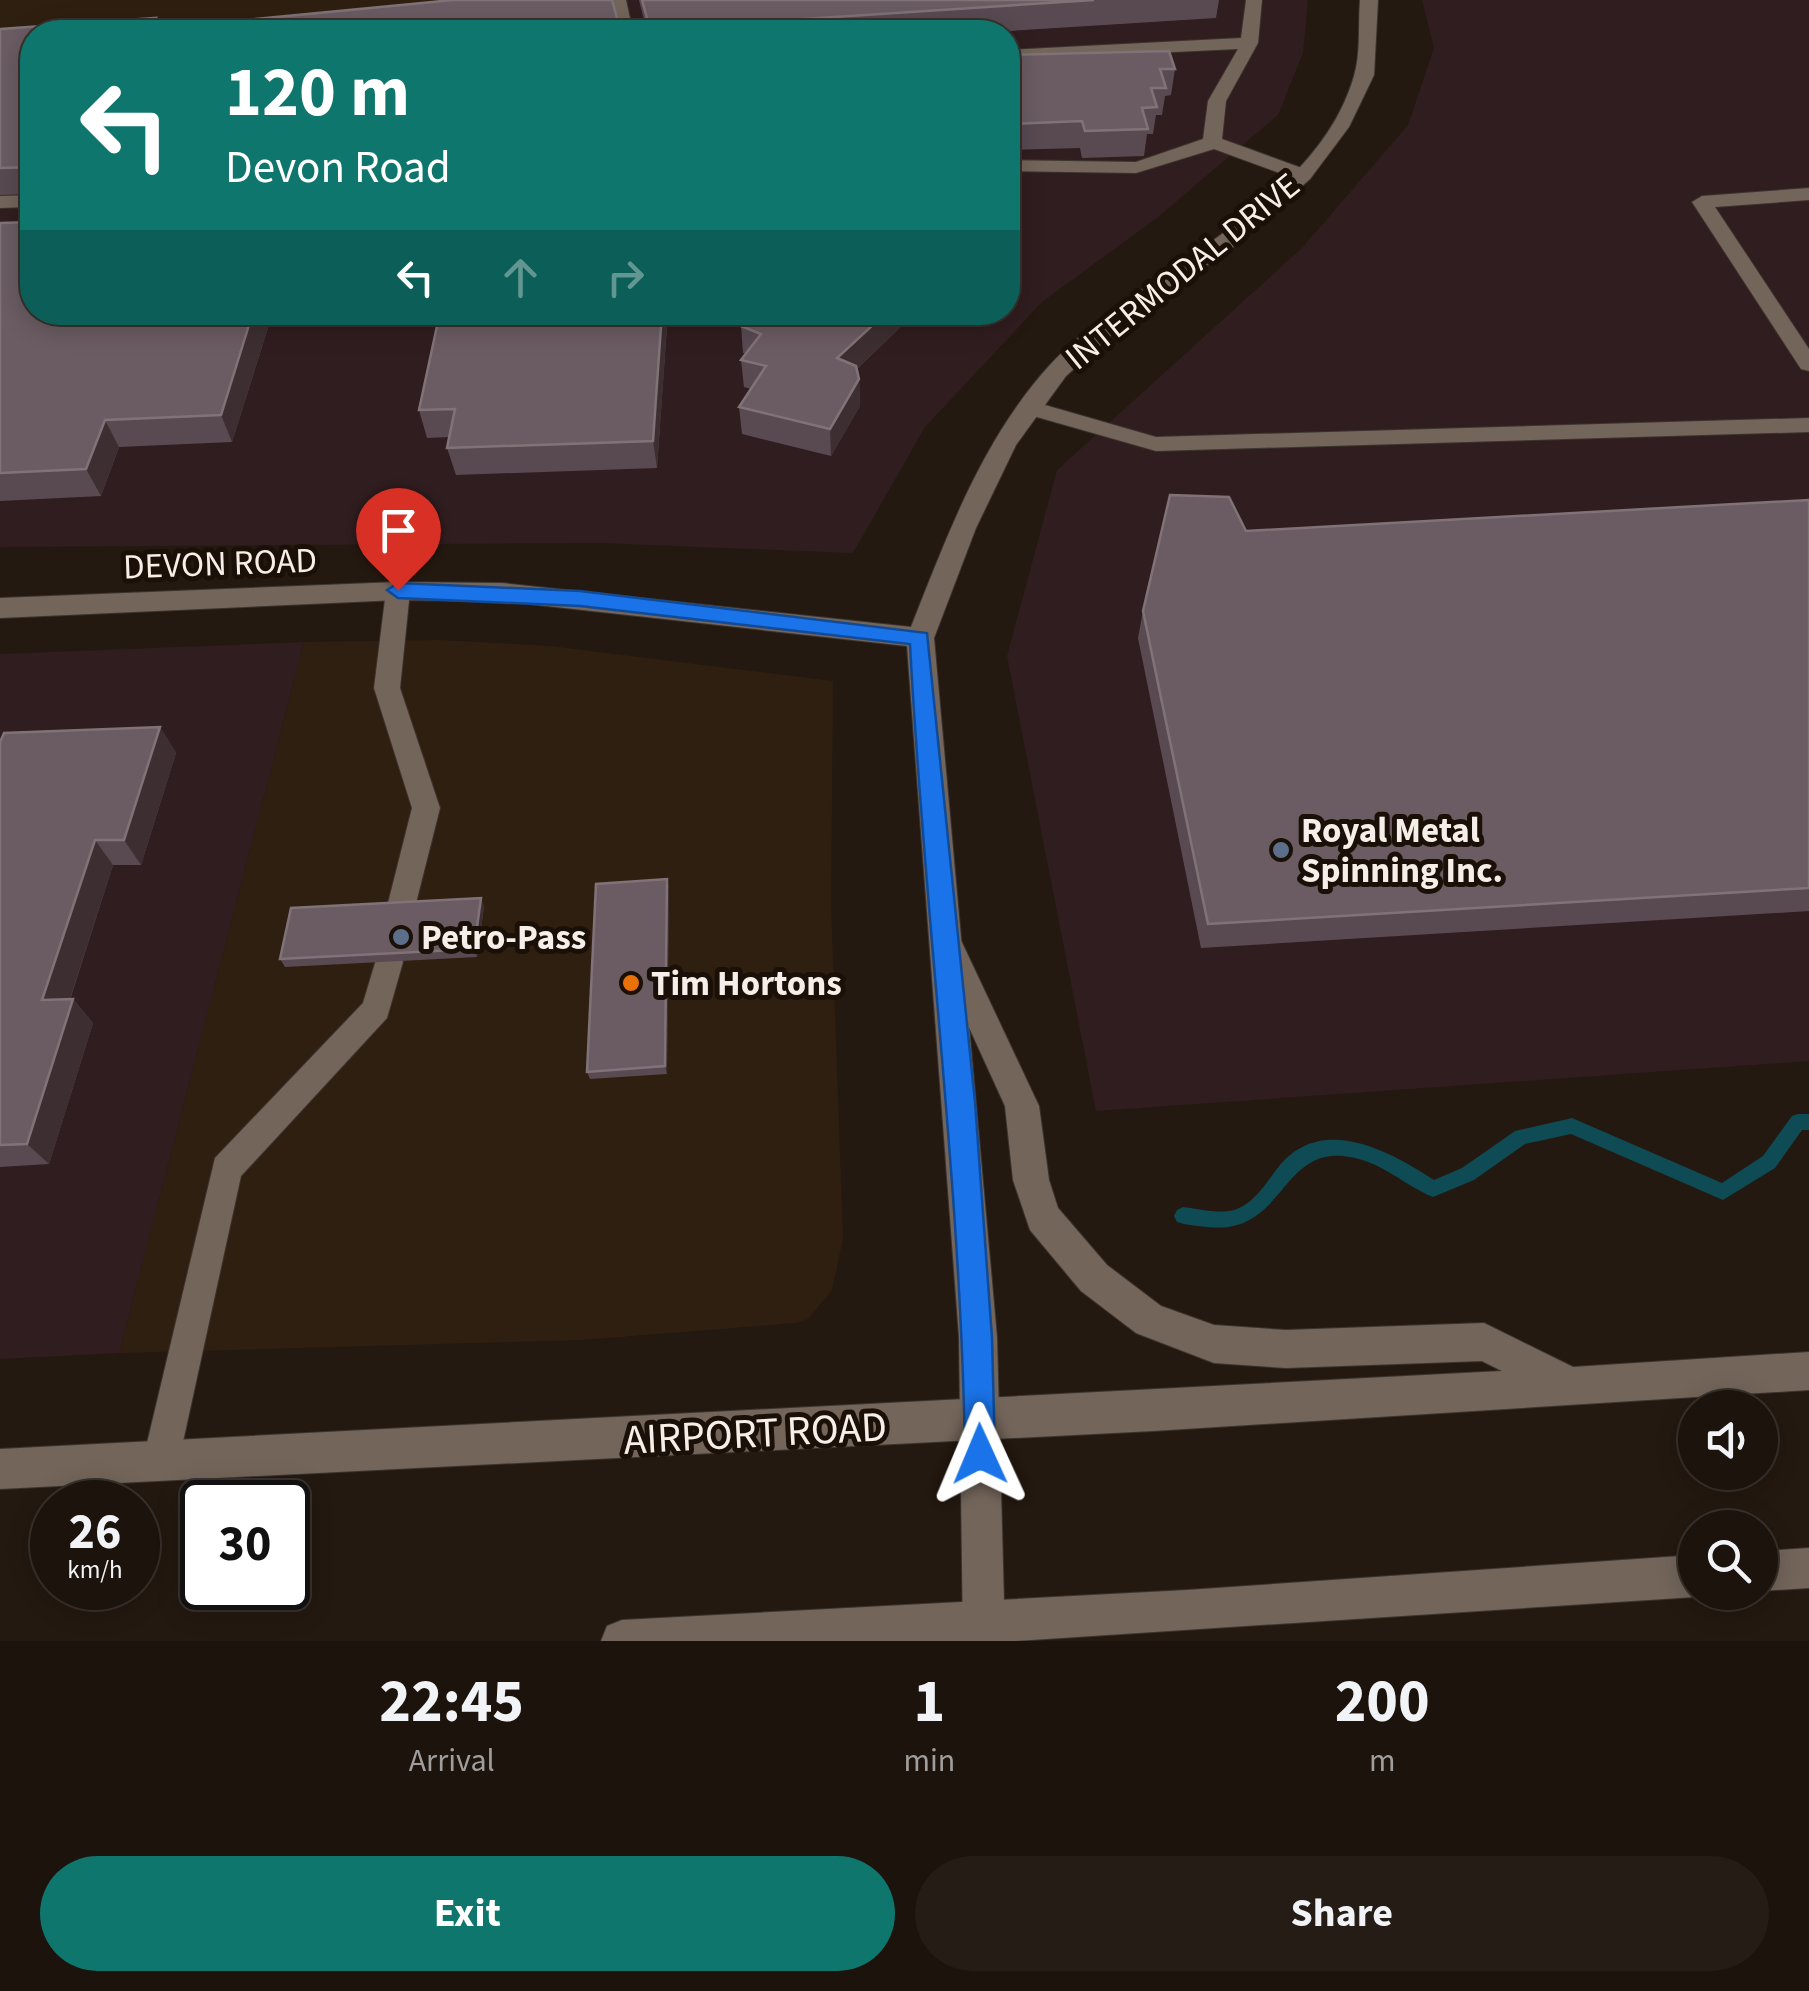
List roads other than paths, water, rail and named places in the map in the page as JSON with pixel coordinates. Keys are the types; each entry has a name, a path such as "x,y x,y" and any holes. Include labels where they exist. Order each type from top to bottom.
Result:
{"street":[{"name":"INTERMODAL DRIVE","path":"984,1632 979,1421 962,1102 920,638 963,528 1005,443 1058,371 1118,318 1225,242 1304,175 1342,124 1364,75 1371,19 1369,0"},
{"name":"DEVON ROAD","path":"0,608 398,590 502,592 920,638"},
{"path":"946,942 1022,1106 1031,1180 1042,1218 1094,1278 1149,1320 1214,1344 1286,1349 1484,1342 1569,1385"},
{"name":"AIRPORT ROAD","path":"0,1469 979,1421 1809,1371"},
{"path":"1778,1570 1809,1568"},
{"path":"622,1641 984,1632 1678,1577"}],"lane":[{"path":"1213,142 1208,124 1214,104 1249,43 1254,0"},
{"path":"1020,54 1249,43"},
{"path":"1020,167 1098,172 1139,170 1178,161 1213,142 1304,175"},
{"path":"1809,194 1702,202 1809,364"},
{"path":"1031,408 1156,444 1809,426"},
{"path":"398,590 386,688 426,808 400,911"},
{"path":"161,1460 226,1169 376,1008 388,962"}],"waterway":[{"path":"1183,1216 1225,1220 1248,1213 1265,1199 1290,1166 1314,1150 1349,1148 1367,1153 1433,1189 1468,1174 1521,1137 1572,1126 1723,1192 1769,1162 1798,1122 1809,1122"}],"place":[{"name":"Royal Metal Spinning Inc.","path":"1281,850"},
{"name":"Petro-Pass","path":"401,937"},
{"name":"Tim Hortons","path":"631,983"}]}
